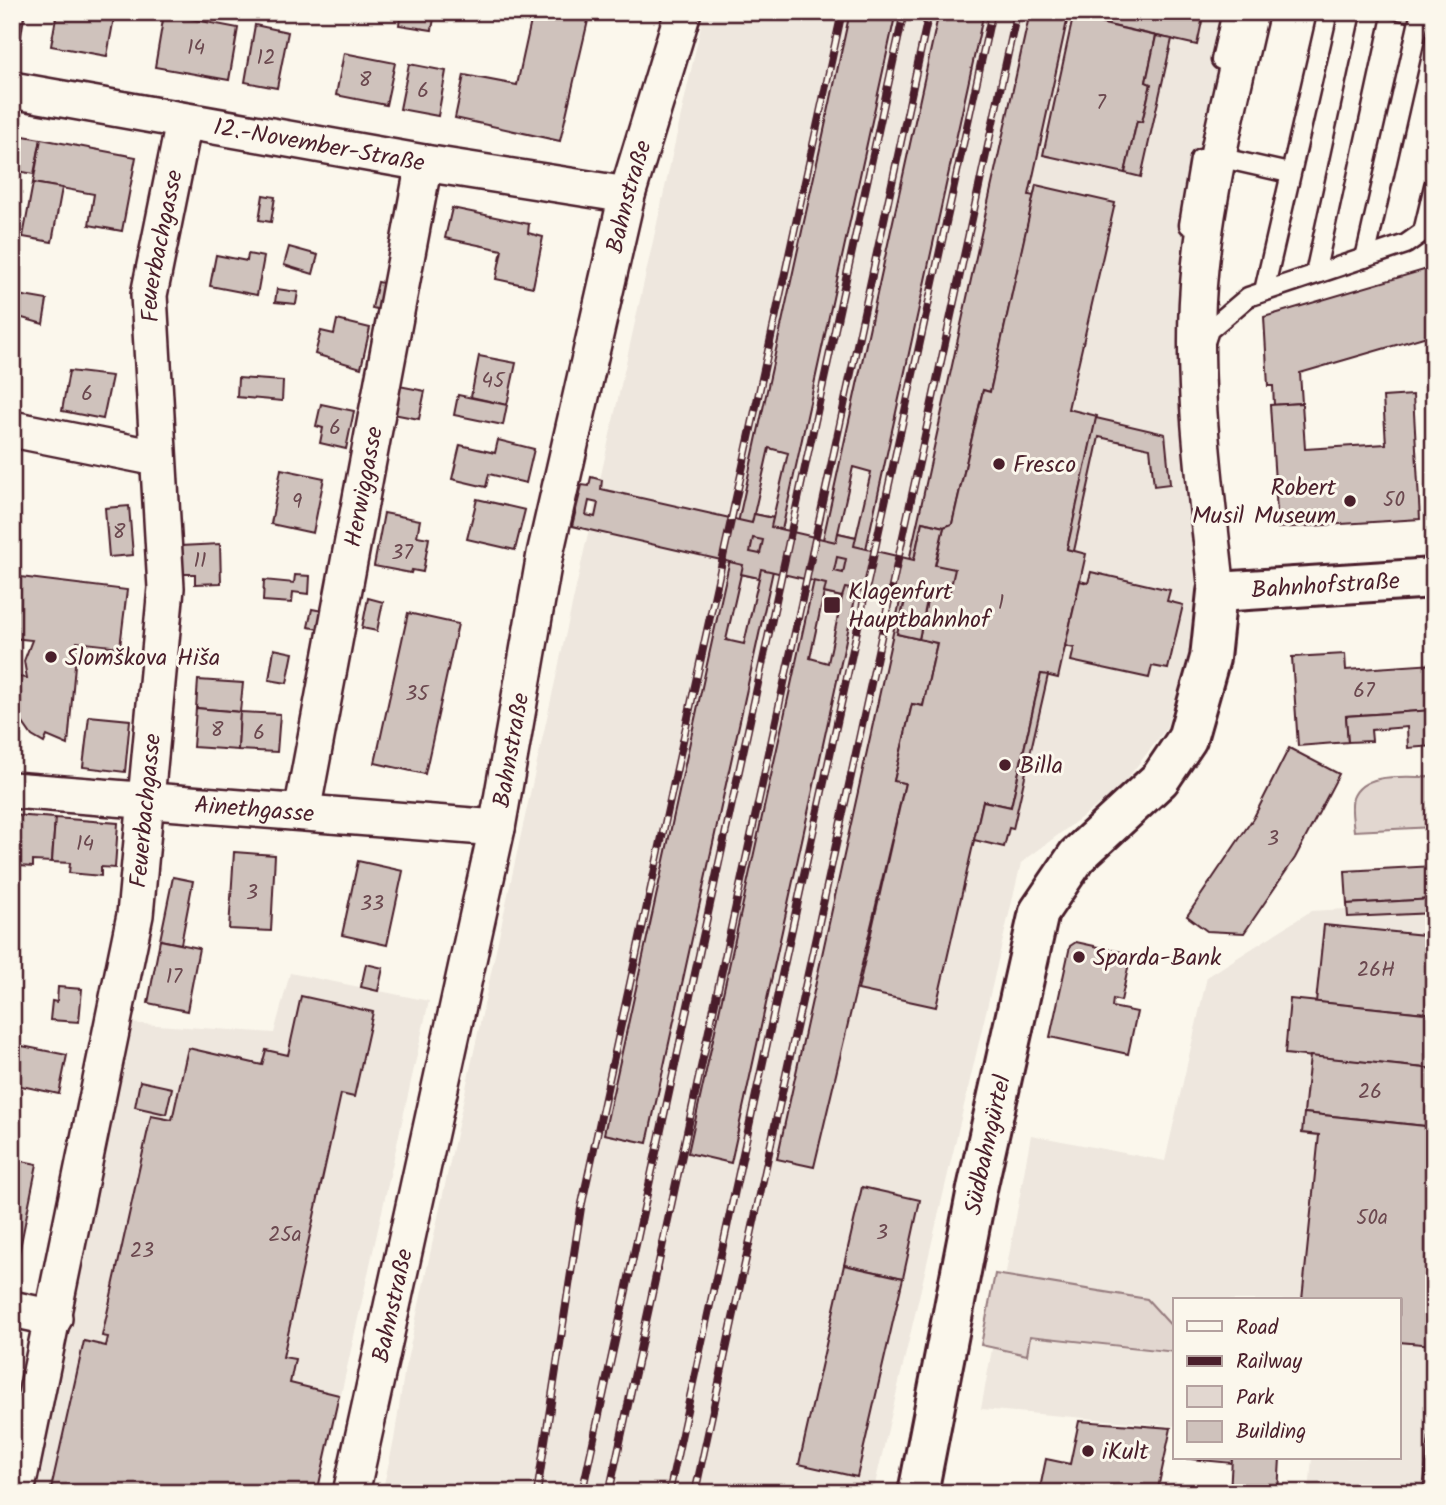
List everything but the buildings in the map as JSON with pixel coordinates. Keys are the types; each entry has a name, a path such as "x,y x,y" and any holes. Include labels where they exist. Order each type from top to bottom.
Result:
{"street":[{"name":"Bahnstraße","path":"351,1493 497,828 545,554 627,195 683,12"},
{"path":"1217,592 1204,470 1198,365 1205,180 1250,12"},
{"name":"12.-November-Straße","path":"12,90 424,163 627,195"},
{"name":"Feuerbachgasse","path":"16,1493 135,915 166,587 149,295 184,122"},
{"name":"Herwiggasse","path":"302,812 424,163"},
{"path":"12,429 157,458"},
{"name":"Bahnhofstraße","path":"1217,592 1434,579"},
{"name":"Südbahngürtel","path":"918,1493 977,1189 1039,912 1077,856 1160,779 1187,739 1210,657 1217,592"},
{"name":"Ainethgasse","path":"12,790 497,828"},
{"path":"12,1309 54,1318"}],"lane":[{"path":"1217,592 1201,581 1186,406 1182,312 1231,12"},
{"path":"1264,291 1328,12"},
{"path":"1315,274 1372,12"},
{"path":"1365,258 1421,12"},
{"path":"1205,180 1289,173"},
{"path":"1198,365 1209,330 1230,308 1248,296 1406,244 1423,232 1434,186"}],"shaded area":[{"path":"704,12 1231,12 1184,226 1204,602 1166,729 1119,789 1021,863 873,1493 382,1493 394,1440 404,1374 520,839"},
{"path":"1434,904 1434,1493 1309,1493 1312,1460 1400,1460 1400,1298 1173,1298 1173,1426 981,1409 1031,1135 1165,1161 1207,977 1311,911"},
{"path":"290,973 429,1001 319,1493 31,1493 127,1023 274,1033"}],"green space":[{"path":"1388,777 1434,777 1434,827 1354,831 1353,798 1367,783"},
{"path":"995,1274 1147,1299 1173,1328 1173,1352 1030,1336 1027,1355 981,1345"}],"railway":[{"path":"537,1493 581,1208 842,12"},
{"path":"582,1493 904,12"},
{"path":"609,1493 929,12"},
{"path":"669,1493 992,12"},
{"path":"695,1493 1017,12"}],"place":[{"name":"Fresco","path":"999,464"},
{"name":"Robert Musil Museum","path":"1350,501"},
{"name":"Klagenfurt Hauptbahnhof","path":"832,605"},
{"name":"Slomškova Hiša","path":"51,657"},
{"name":"Billa","path":"1005,765"},
{"name":"Sparda-Bank","path":"1079,957"},
{"name":"iKult","path":"1088,1451"}]}
